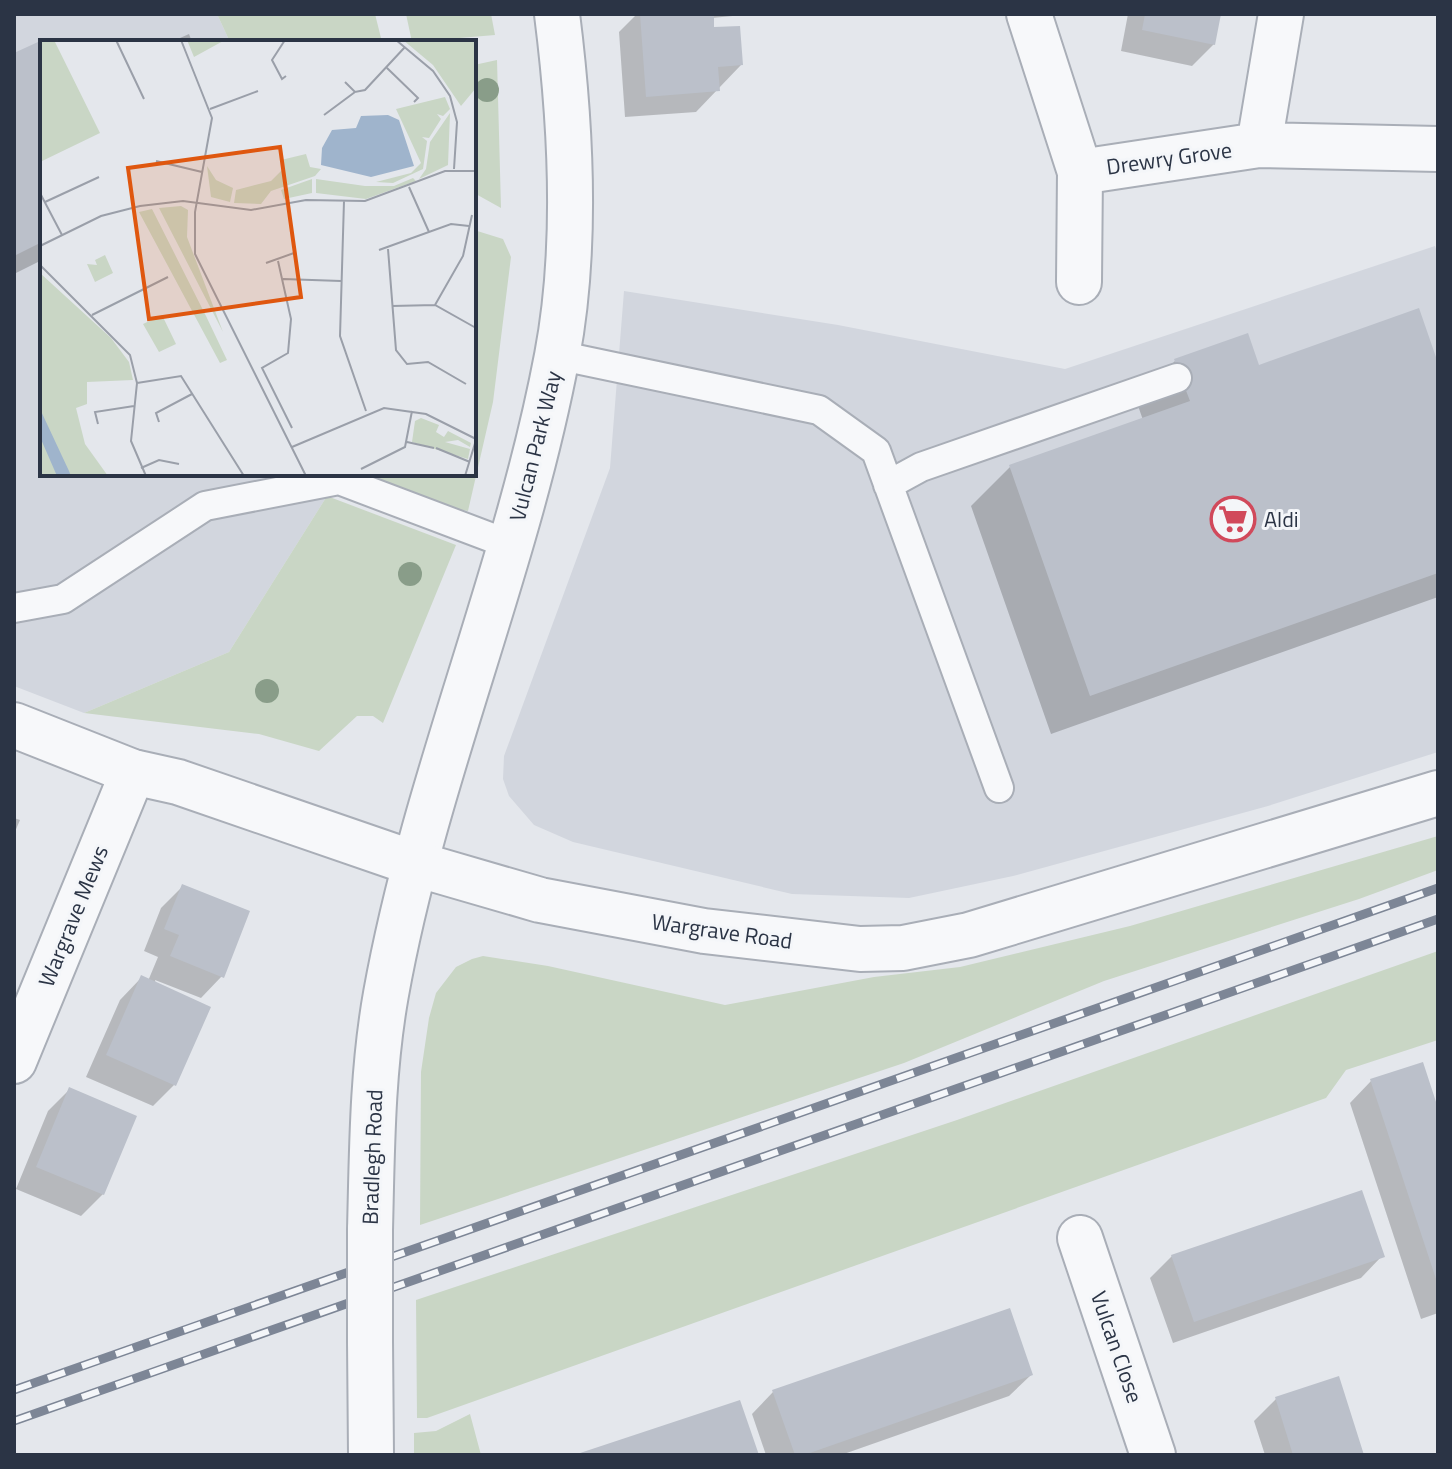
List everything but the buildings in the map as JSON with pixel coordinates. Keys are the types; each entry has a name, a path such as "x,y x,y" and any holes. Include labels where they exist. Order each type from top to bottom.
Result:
{"street":[{"name":"Vulcan Park Way","path":"416,864 453,725 500,590 557,355 569,204 557,14"},
{"name":"Drewry Grove","path":"1029,14 1080,172 1079,282"},
{"name":"Drewry Grove","path":"1259,145 1281,14"},
{"name":"Drewry Grove","path":"1080,172 1259,145 1438,149"},
{"name":"Wargrave Road","path":"14,725 133,772 178,782 416,864 540,900 704,931 860,949 903,948 969,935 1438,793"},
{"name":"Wargrave Mews","path":"14,1061 133,772"},
{"name":"Bradlegh Road","path":"371,1455 370,1230 378,1048 390,973 416,864"},
{"name":"Vulcan Close","path":"1080,1238 1153,1455"}],"lane":[{"path":"557,355 819,410 876,451 999,788"},
{"path":"888,485 921,467 1177,378"},
{"path":"14,608 63,599 205,506 339,480 511,545"}],"shaded area":[{"path":"14,14 217,14 229,40 40,40 40,476 343,476 327,496 229,652 84,713 14,686"},
{"path":"1435,246 1438,255 1438,752 1268,806 1013,876 909,898 792,894 573,842 534,825 509,796 503,779 504,756 610,468 624,291 838,325 1065,369"}],"green space":[{"path":"217,14 375,14 382,40 229,40"},
{"path":"406,14 491,14 495,35 436,40 412,40"},
{"path":"497,60 501,208 476,194 476,65"},
{"path":"476,231 503,239 511,257 493,402 468,511 441,507 364,476 476,476"},
{"path":"327,496 456,545 383,723 373,716 357,716 319,751 259,734 84,713 229,652"},
{"path":"1438,836 1438,870 1359,899 1104,981 904,1063 420,1225 421,1072 429,1018 436,993 456,967 472,959 483,956 548,966 725,1005 874,977 960,967 1130,926"},
{"path":"1438,951 1438,1040 1346,1070 1326,1098 427,1418 417,1418 416,1300 957,1120"},
{"path":"470,1414 481,1455 414,1455 414,1433 436,1431"}],"railway":[{"path":"14,1390 1438,888"},
{"path":"14,1421 1438,919"}],"place":[{"name":"Aldi","path":"1233,519"}]}
